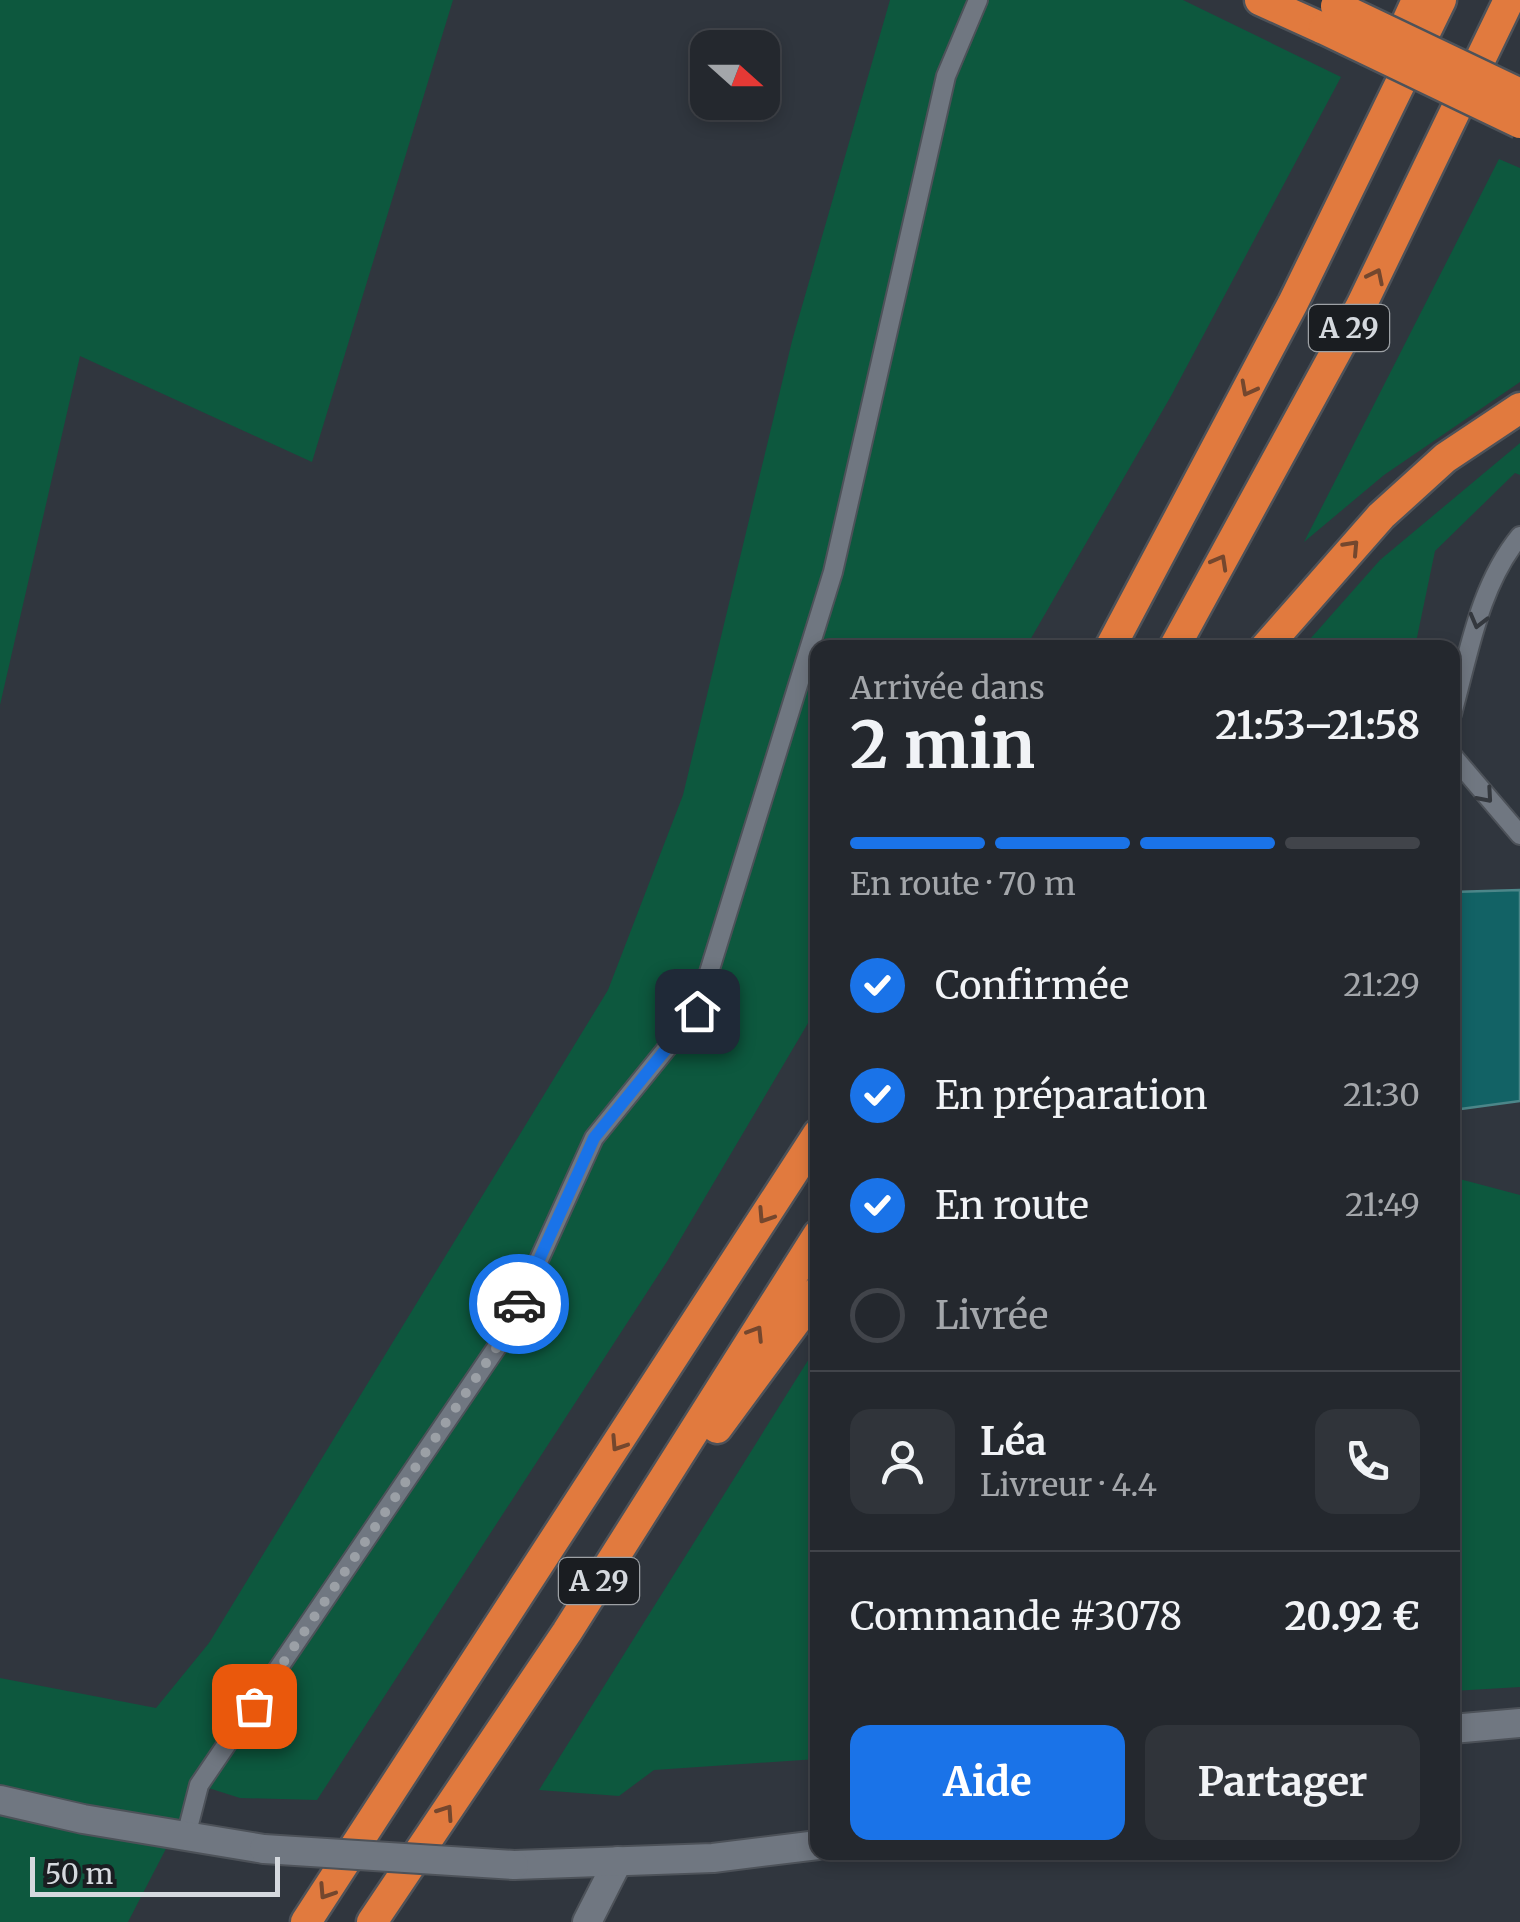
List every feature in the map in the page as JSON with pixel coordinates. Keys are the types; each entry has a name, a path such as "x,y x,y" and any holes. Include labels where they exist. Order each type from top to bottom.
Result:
{"highway":[{"path":"1260,0 1328,12 1520,94"},
{"path":"1293,303 1346,153 1417,0"},
{"name":"A 29","path":"1114,640 1293,303 1441,0"},
{"name":"A 29","path":"1178,640 1361,306 1510,0"},
{"path":"1328,12 1520,123"},
{"path":"1272,640 1380,516 1445,458 1520,408"},
{"name":"A 29","path":"306,1922 810,1146"},
{"name":"A 29","path":"372,1922 567,1632 810,1248"},
{"path":"567,1632 810,1302"}],"main road":[{"path":"1460,1727 1520,1723"},
{"path":"0,1800 83,1820 264,1849 514,1864 713,1858 810,1846"},
{"path":"587,1922 618,1861"}],"lane":[{"path":"811,640 832,572 946,76 978,0"},
{"path":"1460,685 1485,596 1501,558 1520,536"},
{"path":"186,1836 199,1785 505,1335 594,1138 697,1011 810,644"},
{"path":"1460,765 1520,836"}],"green space":[{"path":"0,0 453,0 312,462 80,356 0,705"},
{"path":"890,0 1183,0 1341,77 1171,396 1030,640 810,640 810,1020 668,1260 317,1800 240,1798 199,1785 128,1922 0,1922 0,1678 156,1708 209,1643 608,990 683,795 792,341"},
{"path":"1499,159 1520,168 1520,382 1384,475 1304,542"},
{"path":"1520,443 1520,475 1515,473 1435,551 1416,640 1309,640 1380,560"},
{"path":"1460,1179 1520,1195 1520,1687 1460,1691"},
{"path":"810,1357 810,1759 654,1770 619,1796 539,1790"}],"water":[{"path":"1520,890 1520,1101 1460,1109 1460,892"}],"way so far":[{"path":"254,1706 505,1335 519,1304"}],"route":[{"path":"519,1304 594,1138 697,1011"}]}
